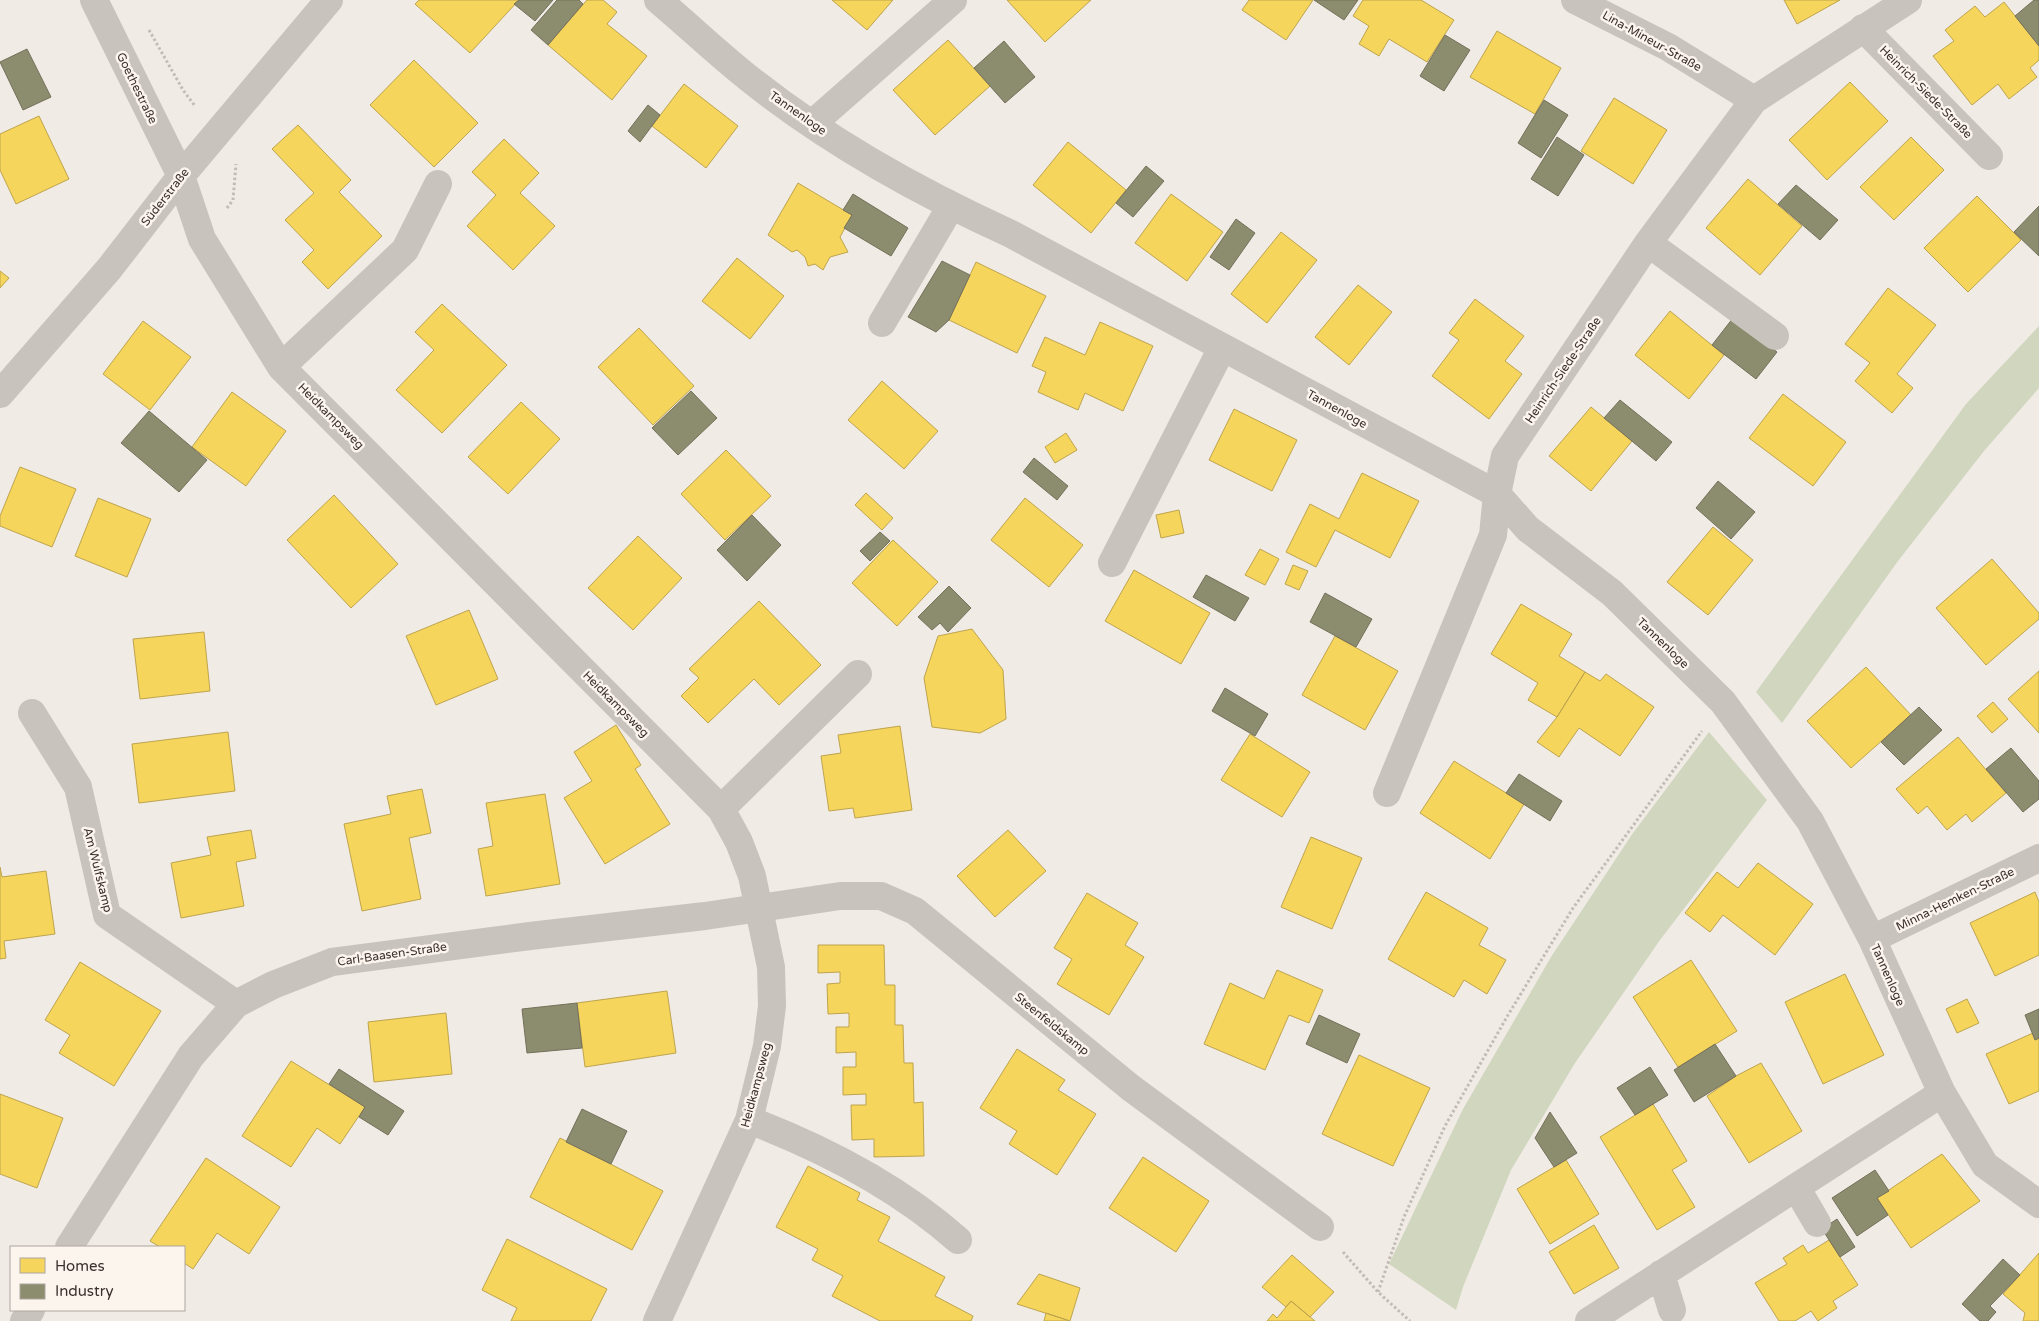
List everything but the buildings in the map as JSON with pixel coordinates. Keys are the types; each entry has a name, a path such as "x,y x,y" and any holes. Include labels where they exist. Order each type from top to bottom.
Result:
{"street":[{"name":"Goethestraße","path":"94,0 181,176"},
{"name":"Süderstraße","path":"0,394 109,269 181,176 329,0"},
{"name":"Tannenloge","path":"658,0 751,80 812,124 890,172 951,206 1017,237 1497,494 1528,530 1612,593 1724,702 1810,821 1872,939 1942,1093 1985,1165 2039,1204"},
{"path":"812,124 953,0"},
{"name":"Lina-Mineur-Straße","path":"1575,0 1668,47 1754,100"},
{"name":"Heinrich-Siede-Straße","path":"1387,793 1493,535 1497,494 1505,456 1648,243 1754,100 1908,0"},
{"name":"Heinrich-Siede-Straße","path":"1863,28 1989,156"},
{"name":"Heidkampsweg","path":"181,176 202,239 281,367 721,809 739,842 749,867 760,908 771,967 772,1006 767,1046 749,1120 657,1321"},
{"path":"281,367 405,250 438,184"},
{"path":"882,324 951,206"},
{"path":"1648,243 1774,336"},
{"path":"1112,562 1222,348"},
{"path":"721,809 858,674"},
{"name":"Am Wulfskamp","path":"32,713 78,787 107,915 236,1004"},
{"name":"Minna-Hemken-Straße","path":"1872,939 2039,858"},
{"name":"Steenfeldskamp","path":"760,908 840,896 881,896 915,911 1131,1088 1320,1228"},
{"name":"Carl-Baasen-Straße","path":"70,1246 191,1056 236,1004 273,985 332,962 760,908"},
{"path":"1596,1319 1661,1274 1942,1093"},
{"path":"749,1120 858,1168 927,1213 958,1240"},
{"path":"1796,1187 1817,1223"},
{"path":"1661,1274 1672,1310"}],"path":[{"path":"146,25 183,90 217,134"},
{"path":"1378,1292 1404,1217 1446,1126 1508,1015 1573,908 1724,702"},
{"path":"1320,1228 1378,1292 1410,1321"}],"green space":[{"path":"2039,326 2039,388 1984,451 1898,561 1782,723 1756,692 1966,404"},
{"path":"1709,732 1767,800 1660,940 1575,1063 1511,1170 1463,1287 1456,1310 1389,1264 1463,1109 1551,957 1633,833"}]}
